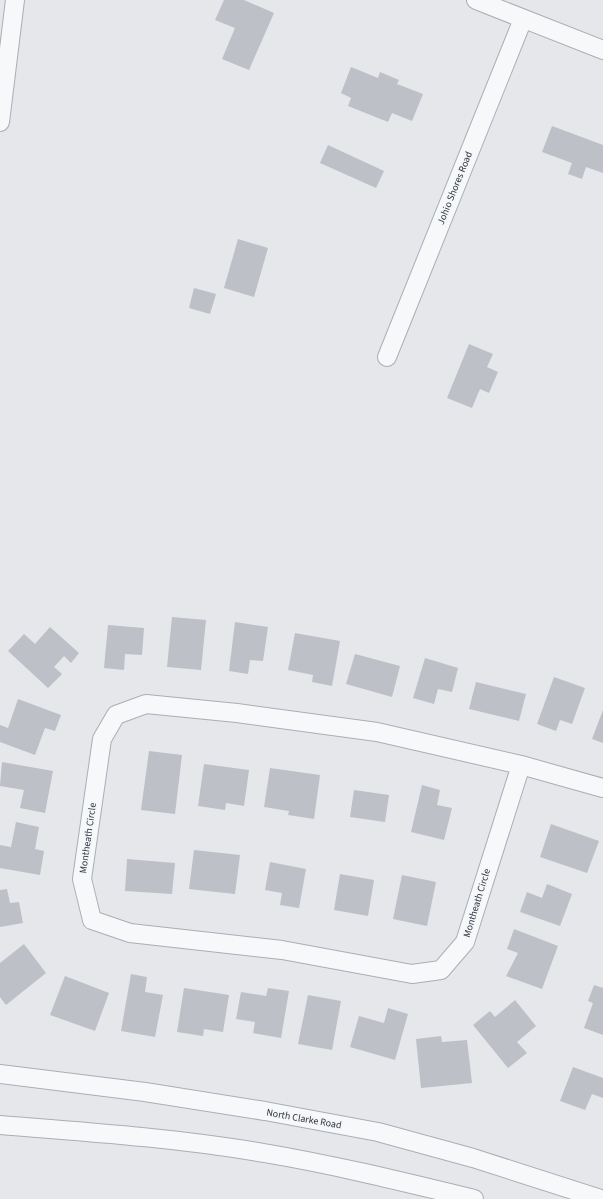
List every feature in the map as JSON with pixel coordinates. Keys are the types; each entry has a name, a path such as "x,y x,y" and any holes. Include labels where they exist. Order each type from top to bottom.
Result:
{"street":[{"path":"0,122 15,0"},
{"path":"476,0 603,50"},
{"name":"Johio Shores Road","path":"387,357 523,18"},
{"name":"Montheath Circle","path":"520,765 465,942 441,970 412,974 282,950 130,933 92,920 82,879 102,739 116,715 146,704 236,713 377,732 520,765 603,788"},
{"name":"North Clarke Road","path":"0,1074 145,1092 265,1111 378,1132 473,1158 601,1199"},
{"path":"0,1125 144,1137 263,1153 371,1174 474,1199"}],"building":[{"path":"224,0 244,0 274,13 249,70 222,59 235,28 215,20"},
{"path":"351,67 378,78 380,72 399,80 397,84 423,94 412,121 392,113 388,122 348,106 351,98 341,93"},
{"path":"552,126 603,145 603,173 586,167 582,179 568,174 572,163 542,152"},
{"path":"328,145 384,171 376,188 320,163"},
{"path":"238,239 268,248 254,297 224,288"},
{"path":"194,288 216,294 210,314 189,308"},
{"path":"469,344 493,354 487,367 498,372 489,393 480,389 472,408 447,398"},
{"path":"172,617 206,620 201,670 167,667"},
{"path":"235,622 268,627 263,661 250,660 248,674 229,671"},
{"path":"108,625 144,628 142,655 125,654 124,670 104,668"},
{"path":"50,627 79,653 71,663 64,656 54,667 62,674 48,688 8,651 24,634 35,644"},
{"path":"295,633 340,641 332,686 312,682 313,675 288,670"},
{"path":"355,654 400,666 392,697 346,684"},
{"path":"425,658 458,668 452,692 438,689 434,704 413,698"},
{"path":"554,677 585,688 572,724 560,720 556,731 537,724"},
{"path":"476,682 526,694 519,721 469,709"},
{"path":"18,699 61,715 55,731 45,728 35,755 0,742 0,725 8,728"},
{"path":"603,710 603,743 592,739"},
{"path":"149,751 182,755 175,814 141,810"},
{"path":"2,762 53,771 45,813 20,808 24,790 0,786"},
{"path":"204,764 249,770 244,806 226,803 225,810 198,806"},
{"path":"270,768 320,775 314,819 288,815 289,811 264,807"},
{"path":"422,785 440,790 437,805 452,808 444,840 411,832"},
{"path":"354,790 389,795 385,822 350,817"},
{"path":"16,822 39,827 35,849 44,851 40,875 0,868 0,845 11,847"},
{"path":"551,824 599,841 587,873 540,857"},
{"path":"194,850 240,855 235,894 189,889"},
{"path":"127,859 175,863 172,894 125,891"},
{"path":"270,862 306,869 299,908 280,905 282,893 265,890"},
{"path":"340,874 374,880 368,916 334,910"},
{"path":"402,875 436,882 427,926 393,919"},
{"path":"547,884 572,894 560,926 520,912 527,892 542,898"},
{"path":"7,889 10,903 19,902 23,923 0,927 0,890"},
{"path":"514,929 558,946 542,989 506,976 518,953 507,949"},
{"path":"24,944 46,973 6,1005 0,997 0,963"},
{"path":"131,974 147,977 145,992 163,995 155,1037 121,1031"},
{"path":"65,976 109,993 95,1031 50,1015"},
{"path":"594,985 603,988 603,1035 584,1028 593,1003 588,1001"},
{"path":"184,988 229,995 223,1032 204,1029 203,1036 177,1032"},
{"path":"268,988 289,991 281,1038 253,1033 255,1022 236,1019 241,992 266,996"},
{"path":"308,995 341,1001 332,1050 298,1044"},
{"path":"515,1000 536,1026 517,1042 527,1053 508,1068 473,1025 490,1011 495,1017"},
{"path":"388,1008 408,1014 395,1060 350,1047 359,1016 384,1023"},
{"path":"441,1036 442,1042 467,1040 472,1083 421,1088 416,1039"},
{"path":"573,1067 603,1078 603,1098 592,1094 585,1110 560,1101"}]}
